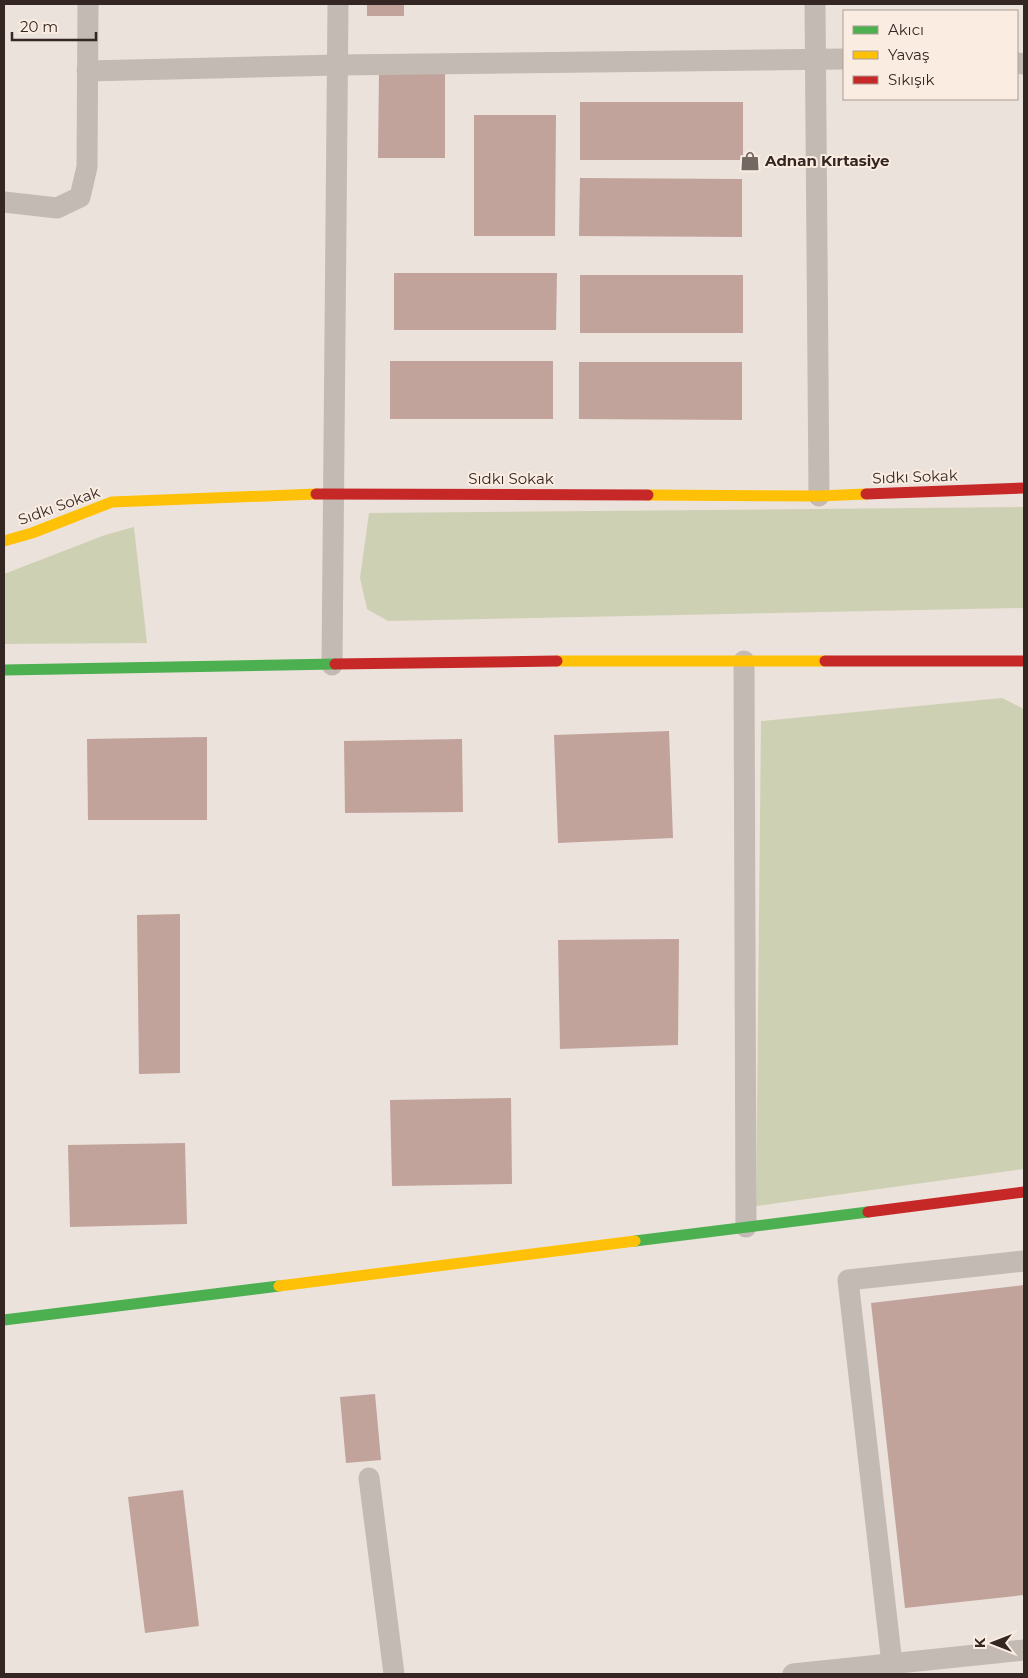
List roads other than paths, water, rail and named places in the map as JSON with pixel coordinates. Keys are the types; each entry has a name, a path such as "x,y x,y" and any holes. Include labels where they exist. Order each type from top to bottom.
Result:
{"street":[{"path":"4,202 57,208 80,197 87,167 88,4"},
{"path":"332,665 338,4"},
{"path":"814,4 819,496"},
{"path":"87,71 337,65 843,58"},
{"name":"Sıdkı Sokak","path":"4,541 112,502 334,493 819,496 1024,488"},
{"path":"4,670 532,661 1024,661"},
{"path":"744,661 746,1227"},
{"path":"4,1320 1024,1192"},
{"path":"892,1664 848,1280 1024,1261"},
{"path":"369,1478 394,1674"},
{"path":"793,1674 1024,1650"}],"place":[{"name":"Adnan Kırtasiye","path":"750,161"}]}
